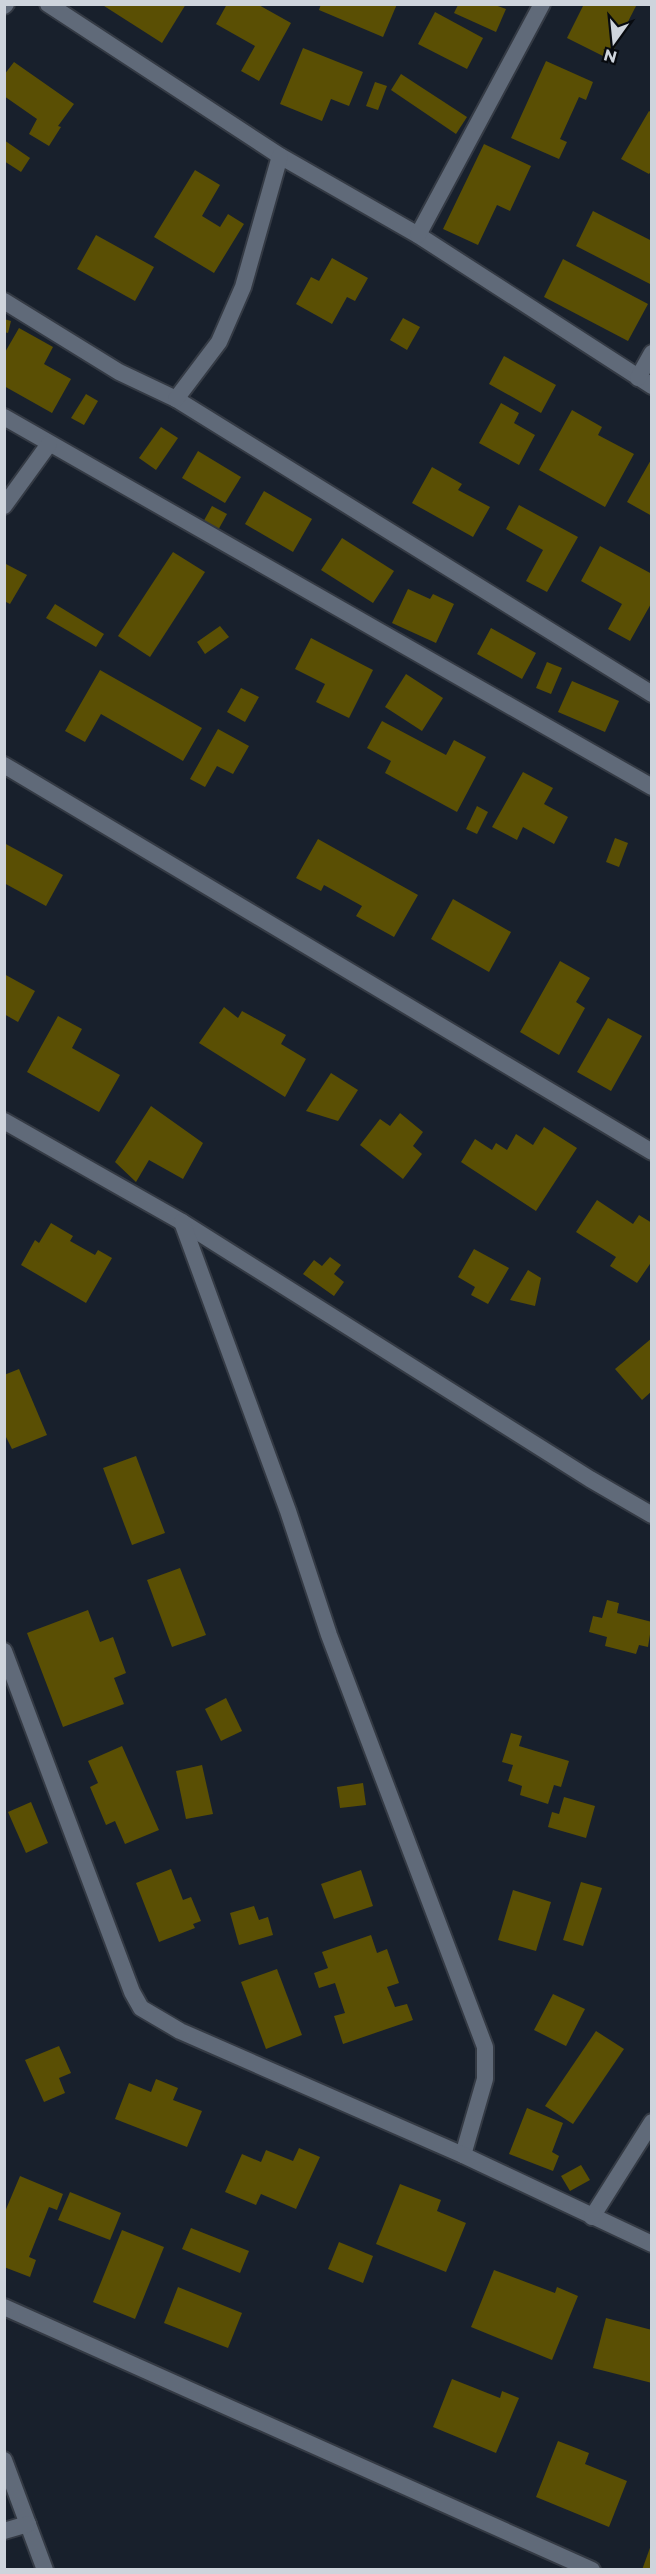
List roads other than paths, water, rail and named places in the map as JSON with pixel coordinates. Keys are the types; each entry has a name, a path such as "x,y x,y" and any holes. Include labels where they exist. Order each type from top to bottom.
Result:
{"street":[{"path":"48,4 280,156 418,235 645,382 651,353"},
{"path":"418,235 542,5"},
{"path":"176,399 219,342 239,296 280,156"},
{"path":"4,301 119,372 176,399 651,693"},
{"path":"4,417 651,787"},
{"path":"4,506 50,444"},
{"path":"4,765 651,1152"},
{"path":"4,1121 182,1222 651,1515"},
{"path":"182,1222 288,1511 329,1635 485,2047 485,2079 463,2155"},
{"path":"4,1652 132,1992 141,2008 180,2031 463,2155 651,2244"},
{"path":"592,2217 651,2122"},
{"path":"4,2307 592,2570"},
{"path":"4,2460 45,2570"},
{"path":"4,2531 28,2524"}]}
